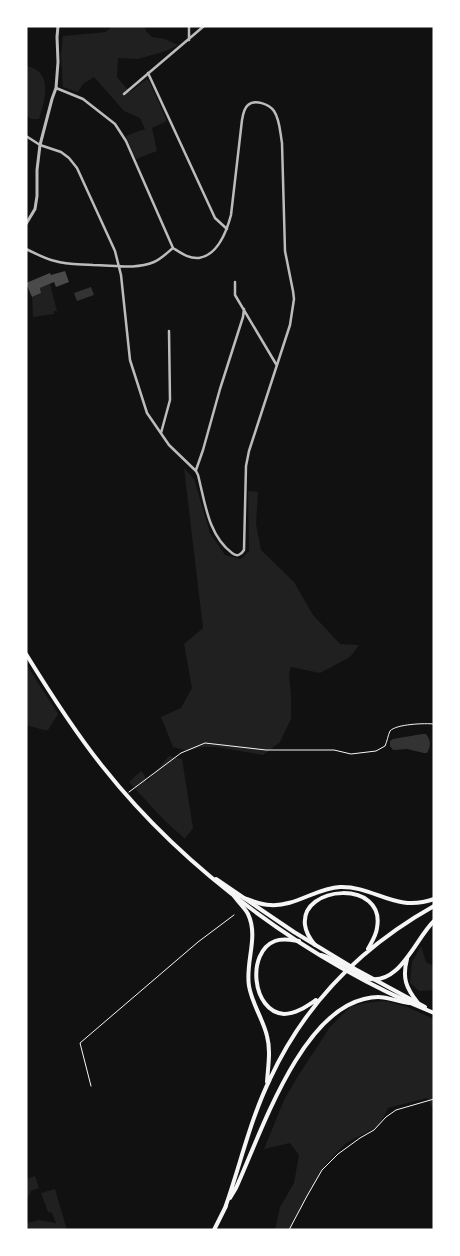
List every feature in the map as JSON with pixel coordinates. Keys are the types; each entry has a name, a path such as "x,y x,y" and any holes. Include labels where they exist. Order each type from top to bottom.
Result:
{"main road":[{"path":"26,654 70,722 103,767 162,833 234,896 298,941 364,980 409,1003 434,1013"},
{"path":"210,875 315,945 434,1013"},
{"path":"244,898 262,904 279,905 320,890 340,887 359,889 405,903 415,904 434,899"},
{"path":"315,945 306,930 304,921 309,909 314,902 323,897 340,893 351,894 364,898 377,912 377,928 366,951"},
{"path":"234,896 248,914 252,928 248,979 252,998 263,1023 270,1047 266,1087"},
{"path":"225,1208 266,1087 289,1043 306,1016 342,974 366,951 393,931 434,906"},
{"path":"321,955 329,957 366,978 381,978 397,970 434,921"},
{"path":"298,941 275,941 263,950 258,962 258,989 271,1010 283,1014 297,1012 320,998"},
{"path":"408,957 404,971 405,980 408,990 418,1003"},
{"path":"214,1230 236,1188 286,1079 320,1027 341,1009 362,999 384,997 409,1003"}],"street":[{"path":"26,224 35,209 40,145 56,88 58,26"},
{"path":"189,26 189,40"},
{"path":"124,94 204,26"},
{"path":"148,73 215,218 227,229"},
{"path":"26,136 40,145 61,152 70,158 82,176 116,251 121,275 130,360 147,413 170,445 196,471 213,530 233,554 240,555 244,550 246,466 249,451 290,325 293,307 293,291 285,251 282,143 280,126 275,113 268,105 252,102 244,109 231,215 227,229 211,252 199,258 190,257 173,248 126,141 114,124 83,99 56,88"},
{"path":"26,249 56,262 127,267 154,262 173,248"},
{"path":"234,282 235,295 276,364"},
{"path":"196,471 244,309"},
{"path":"161,433 170,400 169,331"}],"path":[{"path":"126,794 181,753 205,744 266,750 334,750 351,754 376,751 385,746 389,733 395,728 434,724"},
{"path":"91,1086 80,1043 198,942 234,915"},
{"path":"289,1230 322,1170 338,1154 374,1130 386,1117 396,1110 434,1099"}],"shaded area":[{"path":"112,26 145,26 146,31 152,37 165,39 178,45 166,51 138,59 118,58 117,77 130,92 147,79 167,121 152,128 157,151 136,159 126,136 145,129 140,118 124,111 94,77 83,84 78,92 63,87 61,55 63,36 106,32"},
{"path":"26,66 35,69 44,80 45,95 39,119 31,119 26,115"},
{"path":"50,284 57,311 54,311 54,314 33,317 32,297 41,293 40,288"},
{"path":"91,287 94,295 77,301 74,293"},
{"path":"184,468 194,479 210,533 225,555 241,559 249,551 248,491 258,492 256,524 261,550 294,582 313,615 340,644 359,645 350,657 320,673 291,667 289,674 291,719 280,742 263,755 216,747 201,747 188,751 173,747 161,717 181,708 192,688 184,644 203,628"},
{"path":"26,664 58,714 48,730 26,725"},
{"path":"426,734 430,741 427,753 407,749 393,750 390,746 390,741 393,739"},
{"path":"169,756 182,759 193,828 185,839 164,820 129,782 141,771 147,782"},
{"path":"421,946 426,962 434,966 434,990 419,991 410,983 412,962"},
{"path":"386,1001 407,1007 434,1019 434,1110 427,1098 388,1108 379,1126 346,1143 325,1165 294,1221 291,1230 275,1230 280,1207 294,1183 299,1155 290,1143 264,1149 284,1100 330,1027 350,1007"},
{"path":"35,1176 39,1188 31,1191 26,1199 26,1179"},
{"path":"55,1189 67,1230 26,1230 26,1221 27,1223 39,1220 56,1223 52,1213 48,1212 41,1193"}],"building":[{"path":"65,271 69,282 56,287 54,282 40,288 41,293 32,297 26,283 50,273 51,275"}]}
